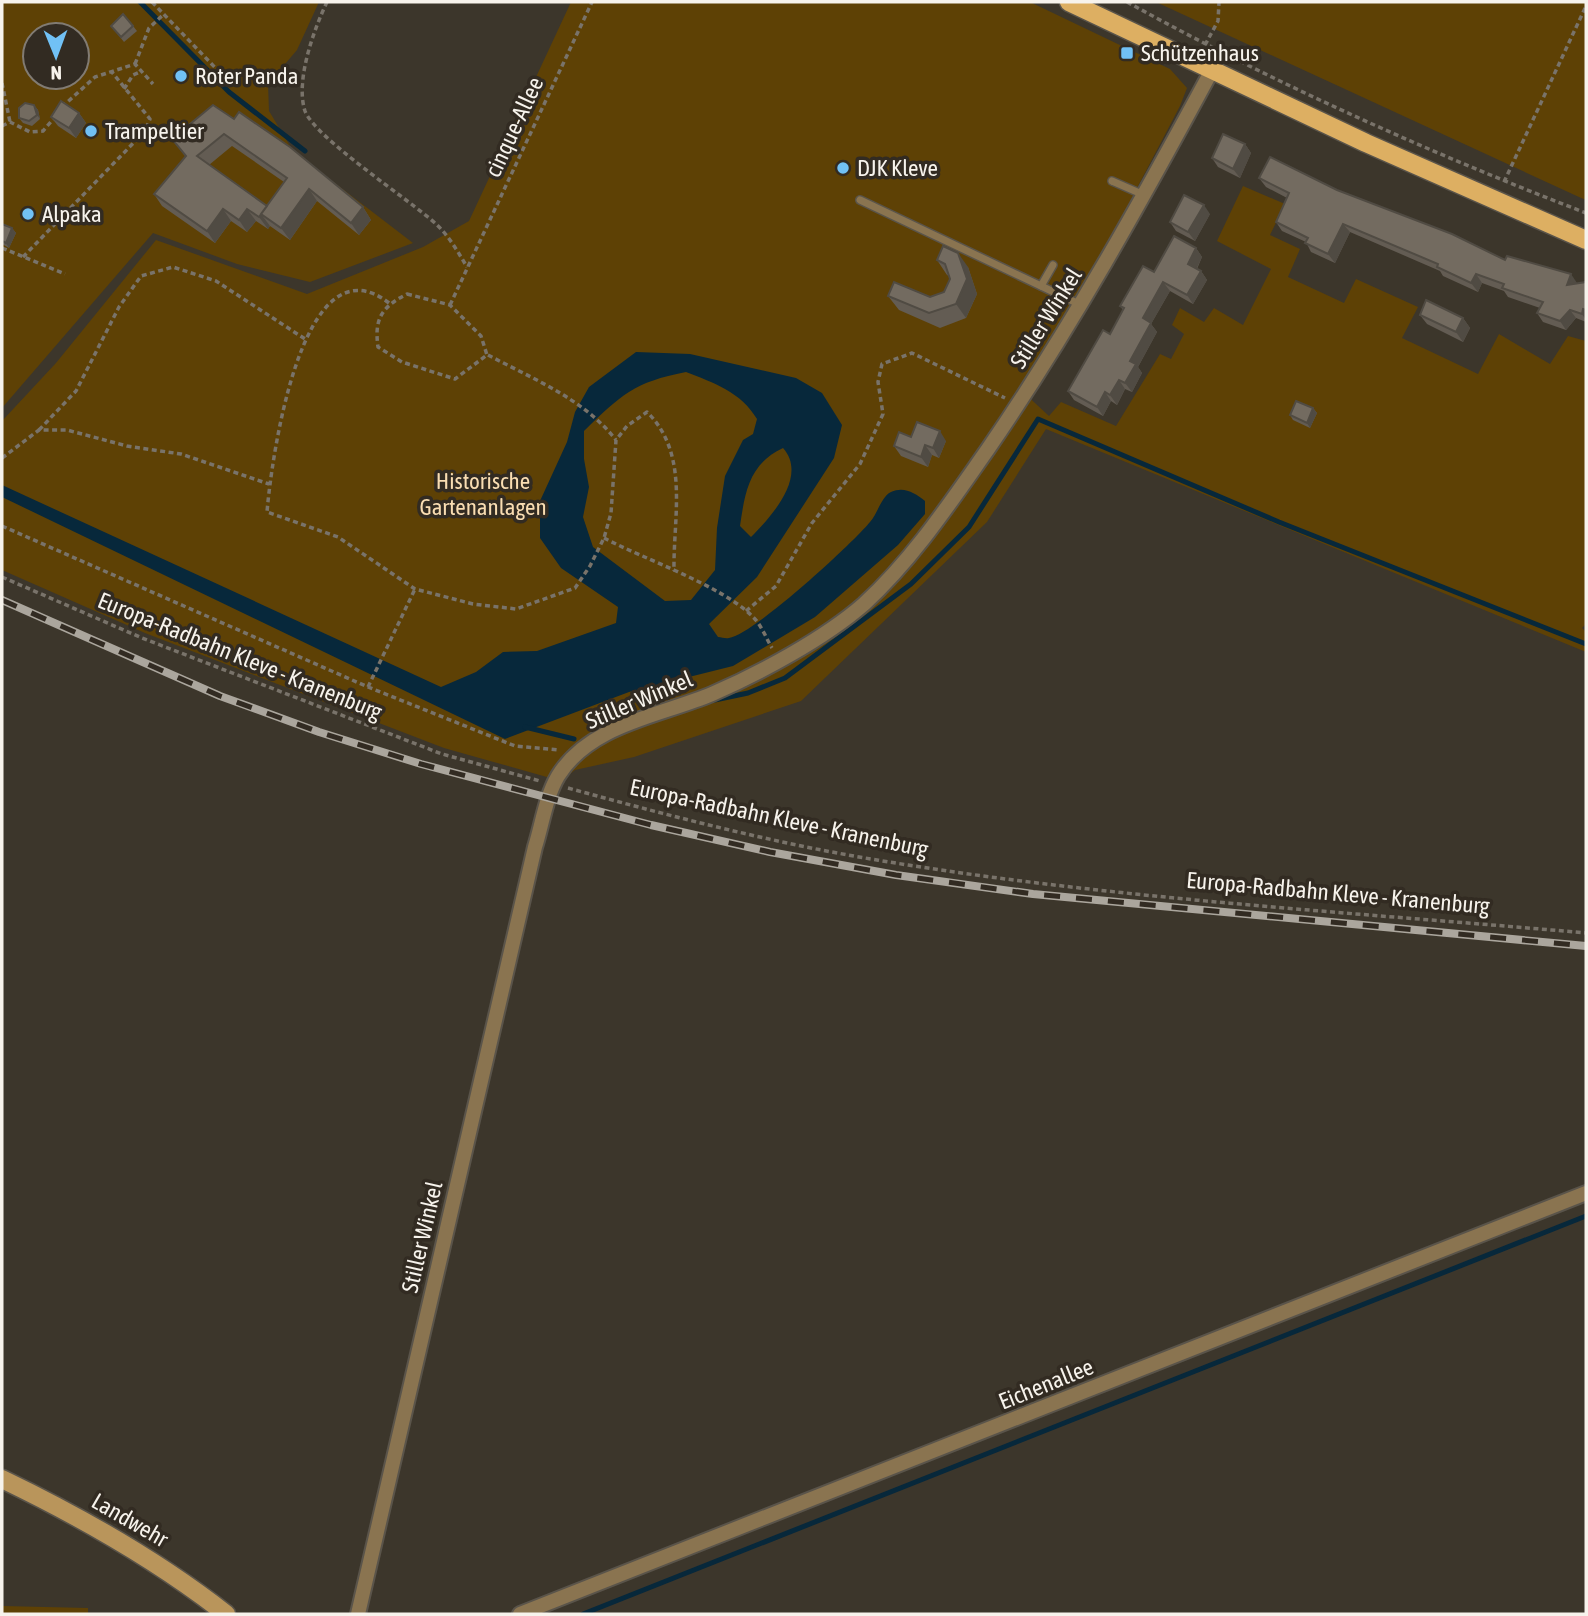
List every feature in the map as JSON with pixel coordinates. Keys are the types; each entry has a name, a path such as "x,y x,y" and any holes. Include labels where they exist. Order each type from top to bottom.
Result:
{"main road":[{"path":"1069,2 1495,202 1586,240"},
{"name":"Landwehr","path":"2,1479 60,1507 155,1562 226,1614"}],"street":[{"name":"Stiller Winkel","path":"358,1614 536,847 554,785 577,753 602,736 645,717 710,695 778,663 863,604 940,521 1082,306 1212,71"},
{"name":"Eichenallee","path":"520,1614 1586,1193"}],"lane":[{"path":"1112,181 1144,195"},
{"path":"860,200 1082,306"},
{"path":"1041,286 1053,265"}],"path":[{"path":"152,2 229,82"},
{"path":"327,2 315,28 308,55 303,95 306,113 330,139 436,224 452,241 467,267"},
{"name":"cinque-Allee","path":"450,305 592,2"},
{"path":"1127,2 1205,45 1505,180 1586,213"},
{"path":"1205,45 1218,21 1219,2"},
{"path":"1495,202 1586,6"},
{"path":"135,64 149,27 164,14"},
{"path":"135,64 153,84"},
{"path":"10,122 30,132 43,131 66,101 95,76 135,64"},
{"path":"23,257 145,131 150,119 111,71"},
{"path":"123,89 134,75 142,71"},
{"path":"2,83 10,122"},
{"path":"2,126 10,122"},
{"path":"2,248 65,274"},
{"path":"2,458 40,430 76,391 119,307 141,276 173,267 216,281 306,340"},
{"path":"389,303 376,293 354,290 327,304 306,340 290,380 269,484 267,512 338,537 415,589 473,604 516,609 575,588 604,538 611,513 616,440 627,426 647,412 661,427 670,449 679,501 674,538 674,570"},
{"path":"487,355 455,379 401,362 379,347 375,326 389,303 407,294 450,305 481,336 487,355 573,400 603,423 616,440"},
{"path":"746,611 776,586 812,523 859,464 883,414 878,382 882,364 912,353 1018,405"},
{"path":"40,430 67,430 127,446 181,454 269,484"},
{"path":"2,526 368,687 515,746 557,750 568,747"},
{"path":"604,538 674,570 734,603 754,618 773,649"},
{"name":"Europa-Radbahn Kleve - Kranenburg","path":"2,577 142,638 429,749 554,785 739,832 875,860 1017,881 1586,933"},
{"path":"368,687 415,589"}],"green space":[{"path":"2,2 319,2 297,50 268,84 269,111 293,151 413,243 310,282 237,264 153,233 2,408"},
{"name":"Historische Gartenanlagen","path":"571,2 1030,2 1170,69 1187,88 1180,106 1082,293 1022,391 1049,416 1061,402 1116,426 1160,354 1171,359 1184,334 1172,325 1180,308 1204,322 1214,308 1243,325 1271,269 1217,241 1243,186 1285,204 1270,235 1300,249 1288,277 1344,303 1356,279 1418,307 1402,338 1478,374 1499,334 1550,364 1568,336 1586,341 1586,624 1582,628 1586,632 1586,652 1046,429 987,522 801,701 634,757 575,770 561,781 444,748 145,633 2,570 2,421 56,363 156,240 307,294 423,247 469,221"},
{"path":"1156,2 1586,2 1586,200 1579,197"},
{"path":"2,1606 88,1608 88,1614 2,1614"}],"water":[{"path":"636,352 690,354 796,378 822,393 842,425 834,458 757,577 709,624 718,637 729,638 741,633 802,587 860,533 891,492 905,490 917,495 925,501 925,514 898,545 815,617 733,666 629,692 505,739 2,497 2,485 441,687 476,672 503,652 537,651 616,623 618,607 561,568 540,538 540,501 567,442 575,412 589,387","holes":["686,372 735,395 757,419 753,434 743,440 725,476 717,528 715,570 691,600 665,601 593,547 583,517 589,487 584,459 584,431 629,392 653,380","783,448 790,459 792,471 789,483 777,507 751,537 740,526 747,491 763,462"]}],"building":[{"path":"123,14 133,26 121,37 111,26"},
{"path":"61,101 79,113 69,128 51,117"},
{"path":"25,103 34,105 37,115 29,121 19,118 19,108"},
{"path":"213,105 234,119 239,112 290,147 363,207 351,223 309,189 281,228 261,214 259,217 247,209 239,220 223,209 207,231 154,194 186,156 172,139","holes":["224,134 287,178 267,206 197,156"]},
{"path":"1223,134 1245,144 1233,169 1212,158"},
{"path":"1270,157 1337,190 1452,234 1505,260 1507,256 1571,274 1567,285 1586,282 1586,310 1583,309 1582,314 1570,310 1560,321 1537,313 1543,302 1502,288 1504,284 1476,274 1471,283 1437,267 1438,264 1343,224 1328,254 1305,243 1308,238 1276,222 1289,193 1259,178"},
{"path":"1184,195 1204,205 1188,232 1170,222"},
{"path":"2,224 12,228 6,243 2,241"},
{"path":"1174,236 1196,248 1188,264 1201,271 1187,295 1163,282 1143,318 1151,323 1130,361 1136,364 1125,383 1119,380 1110,395 1105,392 1097,407 1068,391 1103,330 1110,334 1124,308 1120,306 1143,266 1154,272"},
{"path":"943,246 958,253 967,279 956,304 929,313 888,296 894,282 930,297 944,292 950,279 945,264 937,260"},
{"path":"1426,300 1463,318 1456,332 1420,315"},
{"path":"1296,401 1313,408 1307,423 1290,415"},
{"path":"917,422 940,431 933,448 925,445 921,457 894,446 899,432 911,437"}],"waterway":[{"path":"140,2 229,92 305,151"},
{"path":"710,701 748,693 785,678 911,584 969,527 1038,419 1279,522 1586,644"},
{"path":"525,727 574,739"},
{"path":"583,1614 1586,1216"}],"railway":[{"path":"2,600 220,696 319,732 421,764 651,825 770,852 896,875 1033,894 1586,946"}],"place":[{"name":"Schützenhaus","path":"1127,53"},
{"name":"Roter Panda","path":"181,76"},
{"name":"Trampeltier","path":"91,131"},
{"name":"DJK Kleve","path":"843,168"},
{"name":"Alpaka","path":"28,214"}]}
